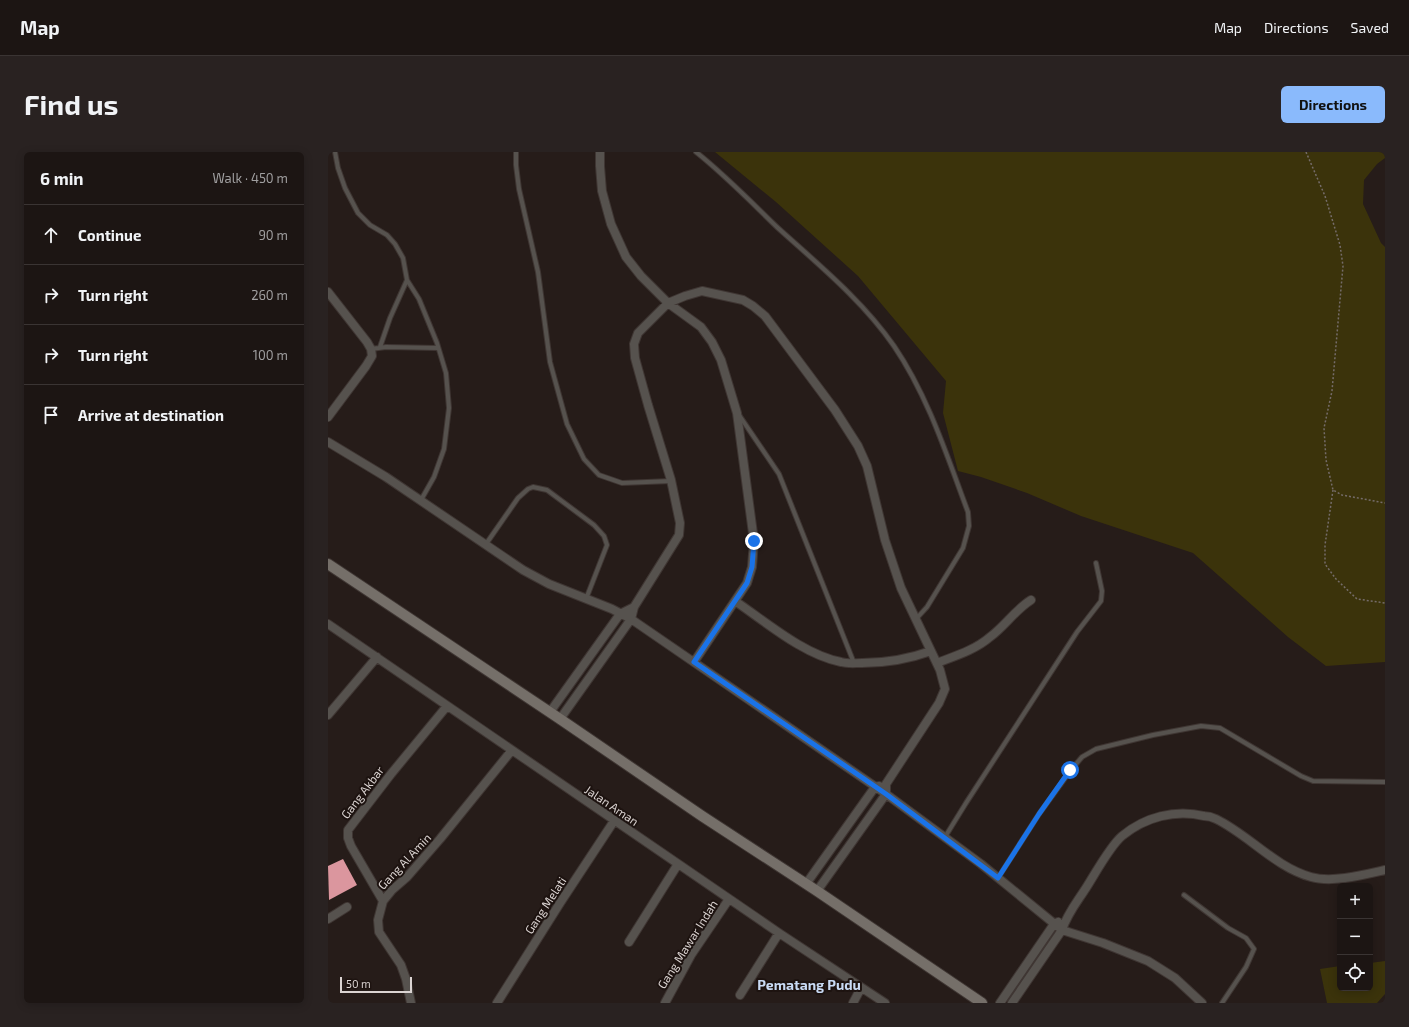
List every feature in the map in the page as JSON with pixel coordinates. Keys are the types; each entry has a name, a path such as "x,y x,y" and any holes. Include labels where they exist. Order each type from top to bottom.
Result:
{"street":[{"path":"600,152 602,191 611,224 626,257 641,276 668,303 701,327 712,342 721,360 737,413 754,541 752,567 747,583 694,662"},
{"path":"560,719 630,619 634,607 679,535 680,522 671,480 635,358 634,344 638,333 668,303 684,296 702,291 743,300 765,316 835,410 858,446 867,466 886,540 901,588 937,663 945,689 938,703 886,784 886,794 817,891"},
{"path":"328,292 367,342 371,349 372,356 328,417"},
{"path":"328,442 420,500 523,570 549,584 612,609 630,619 886,794 945,837 1062,930 1148,961 1175,978 1202,1003"},
{"path":"328,564 982,1003"},
{"path":"937,663 970,649 990,638 1013,614 1031,600"},
{"path":"735,601 801,646 824,657 842,663 881,663 912,658 931,651"},
{"path":"550,712 620,614 634,607"},
{"name":"Jalan Aman","path":"328,624 778,933 885,1003"},
{"path":"328,714 377,657"},
{"name":"Gang Akbar","path":"383,901 351,846 348,838 348,830 390,774 447,706"},
{"name":"Gang Al Amin","path":"411,1003 406,979 401,965 379,932 378,920 383,901 392,890 407,878 512,750"},
{"path":"806,884 875,787 886,784"},
{"path":"1012,1003 1062,930 1066,918 1121,837 1155,817 1190,812 1214,818 1245,836 1272,857 1294,871 1312,878 1333,880 1385,870"},
{"name":"Gang Melati","path":"497,1003 614,821"},
{"path":"630,942 678,864"},
{"name":"Gang Mawar Indah","path":"665,1003 691,956 729,899"},
{"path":"328,919 347,907"},
{"path":"1000,1003 1054,924 1066,918"},
{"path":"740,995 778,933"},
{"path":"853,1003 861,988"}],"lane":[{"path":"335,152 338,168 345,188 358,213 370,225 387,236 395,244 403,258 407,280 419,300 446,373 450,408 444,449 434,477 420,500"},
{"path":"516,152 519,189 538,272 550,362 566,424 584,459 600,474 622,483 671,480"},
{"path":"696,152 711,164 808,255 872,319 894,347 916,385 931,416 968,512 969,526 963,548 927,607 916,619"},
{"path":"380,347 390,318 407,280"},
{"path":"371,349 380,347 438,348"},
{"path":"737,413 779,474 855,663"},
{"path":"486,544 518,498 528,489 533,487 547,490 594,525 604,536 607,545 586,599"},
{"path":"945,837 1073,639 1101,601 1102,591 1096,563"},
{"path":"998,878 1039,814 1070,770 1082,757 1096,749 1153,735 1201,726 1220,728 1236,736 1300,776 1313,782 1385,782"},
{"path":"1184,895 1228,928 1246,938 1254,949 1246,967 1222,1003"}],"path":[{"path":"1306,152 1326,196 1340,245 1343,266 1332,391 1324,428 1326,460 1333,490 1325,545 1325,564 1336,579 1357,599 1385,603"},
{"path":"1333,490 1342,495 1385,503"}],"shaded area":[{"path":"715,152 1385,152 1385,158 1377,164 1364,180 1363,204 1381,243 1385,247 1385,662 1326,666 1288,637 1193,553 1081,516 1027,493 981,477 958,471 943,413 946,381 858,276 776,202"},
{"path":"1385,961 1385,994 1377,1003 1327,1003 1320,969 1337,966 1337,991 1373,991 1373,963"}],"building":[{"path":"343,859 357,885 329,900 328,866"}],"district":[{"name":"Pematang Pudu","path":"809,984"}],"route":[{"path":"754,541 752,567 747,583 694,662 886,794 998,878 1039,814 1070,770"}]}
